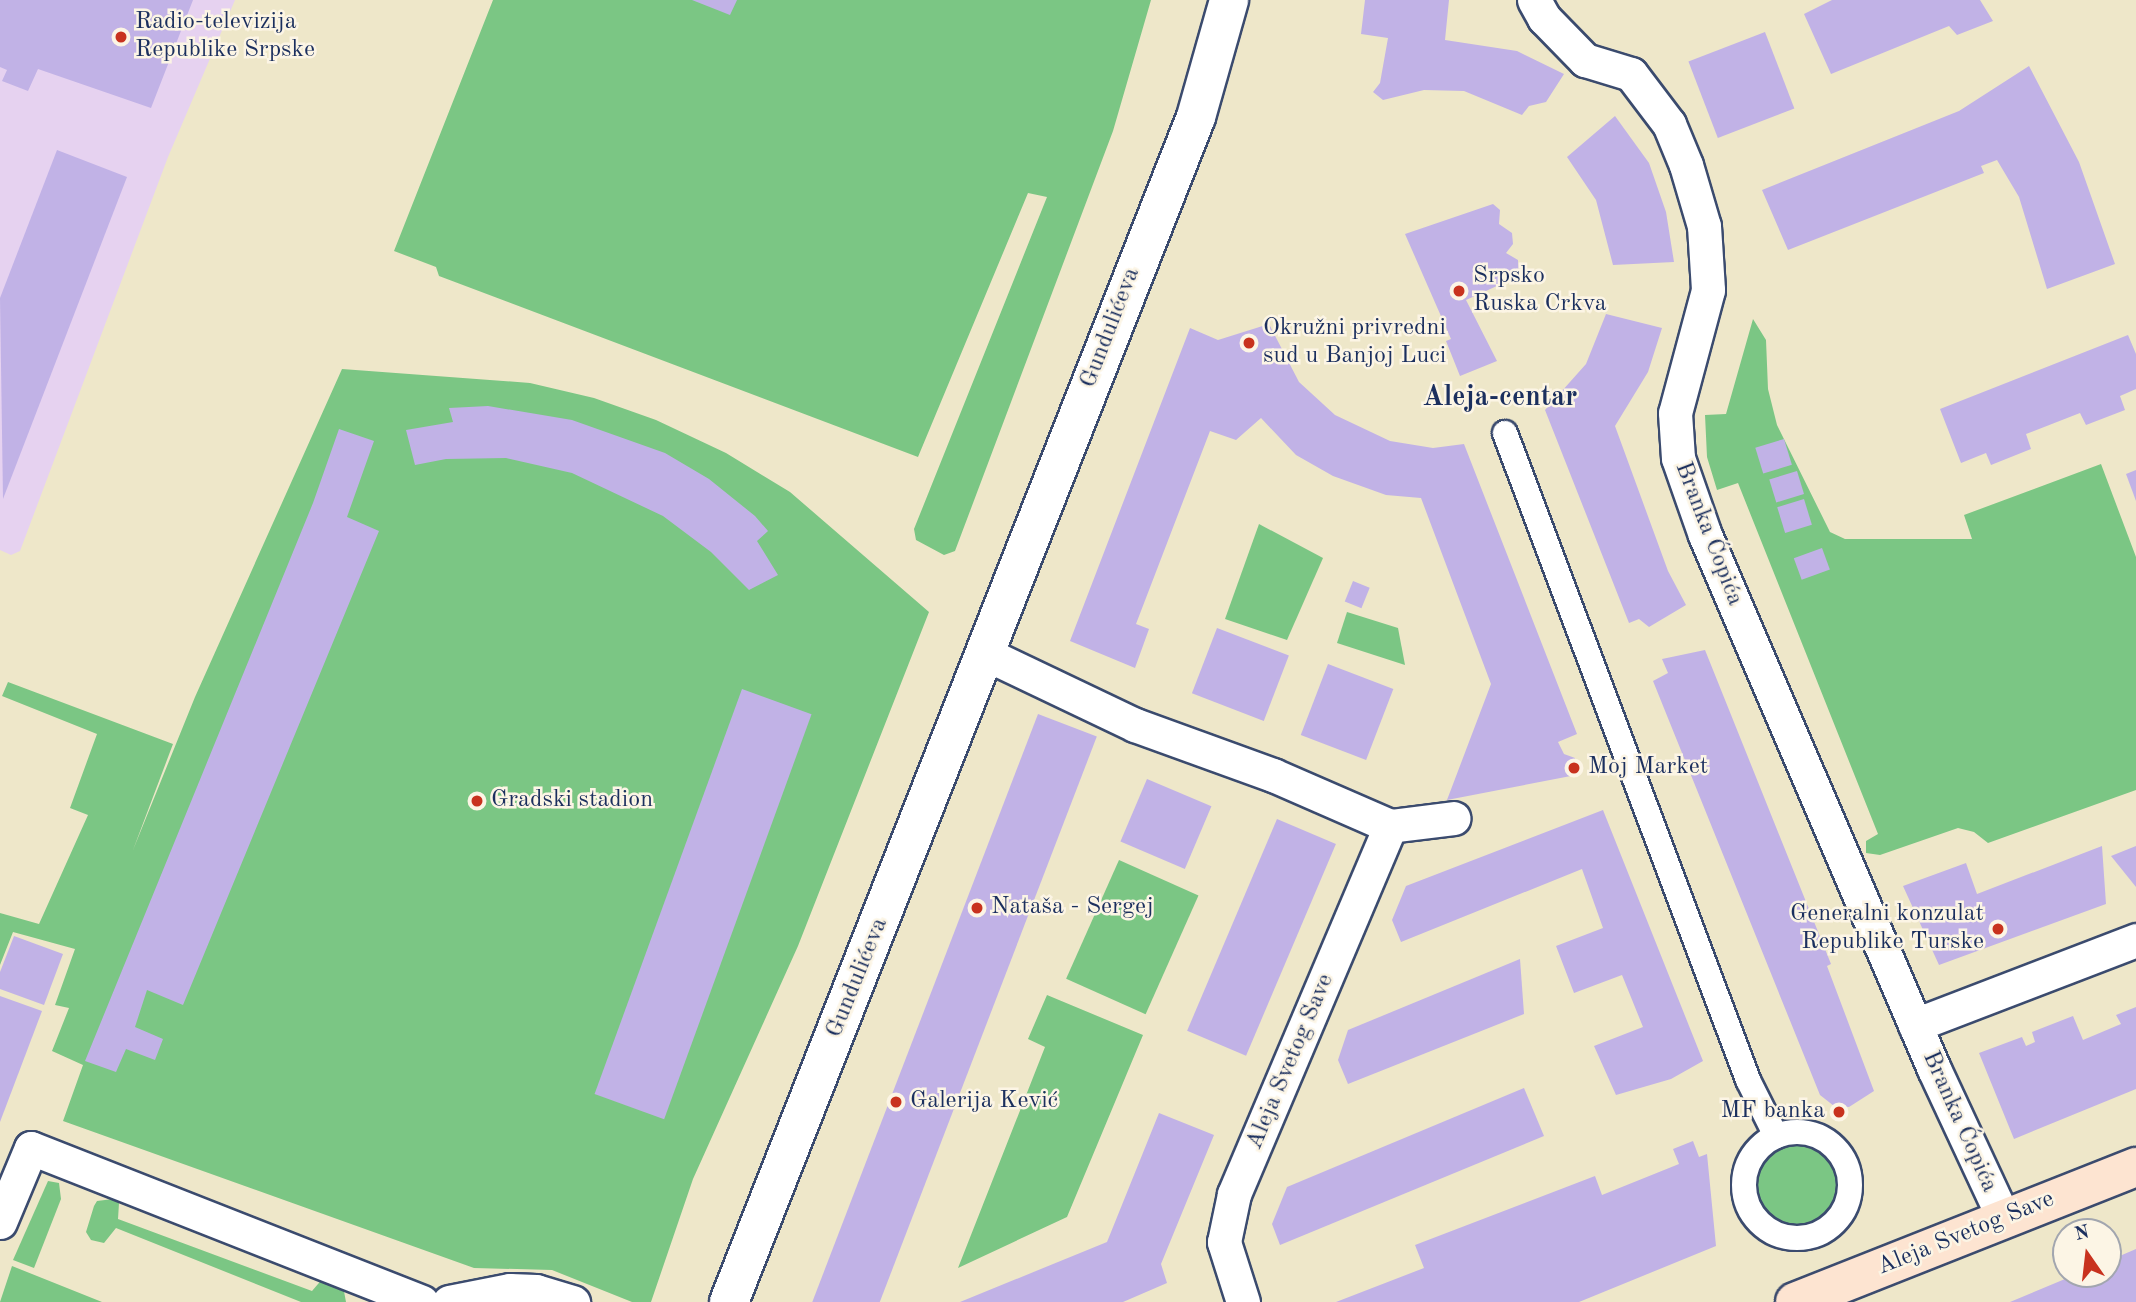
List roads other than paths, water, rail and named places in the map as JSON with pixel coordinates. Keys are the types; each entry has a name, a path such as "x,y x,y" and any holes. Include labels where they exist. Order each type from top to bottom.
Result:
{"main road":[{"name":"Aleja Svetog Save","path":"1795,1302 2136,1167"}],"street":[{"name":"Gundulićeva","path":"729,1302 986,654 1129,278 1196,117 1229,0"},
{"name":"Branka Ćopića","path":"1534,0 1544,18 1585,60 1631,74 1669,124 1686,165 1704,226 1709,290 1675,413 1678,458 1705,535 1915,1025 2004,1219"},
{"path":"1505,433 1748,1080 1776,1136"},
{"path":"986,654 1135,725 1273,775 1390,826 1454,818"},
{"name":"Aleja Svetog Save","path":"1238,1300 1224,1242 1234,1194 1390,826"},
{"name":"Branka Ćopića","path":"1915,1025 2136,940"},
{"path":"1812,1133 1828,1141 1845,1162 1851,1188 1847,1206 1822,1232 1788,1237 1772,1232 1749,1208 1744,1191 1751,1159 1776,1136 1812,1133"},
{"path":"0,1222 31,1148 422,1302"},
{"path":"449,1302 510,1290 536,1291 573,1302"}],"place":[{"name":"Radio-televizija Republike Srpske","path":"121,37"},
{"name":"Srpsko Ruska Crkva","path":"1459,291"},
{"name":"Okružni privredni sud u Banjoj Luci","path":"1249,343"},
{"name":"Moj Market","path":"1574,768"},
{"name":"Gradski stadion","path":"477,801"},
{"name":"Nataša - Sergej","path":"977,908"},
{"name":"Generalni konzulat Republike Turske","path":"1998,929"},
{"name":"Galerija Kević","path":"896,1102"},
{"name":"MF banka","path":"1839,1112"}],"district":[{"name":"Aleja-centar","path":"1500,398"}]}
